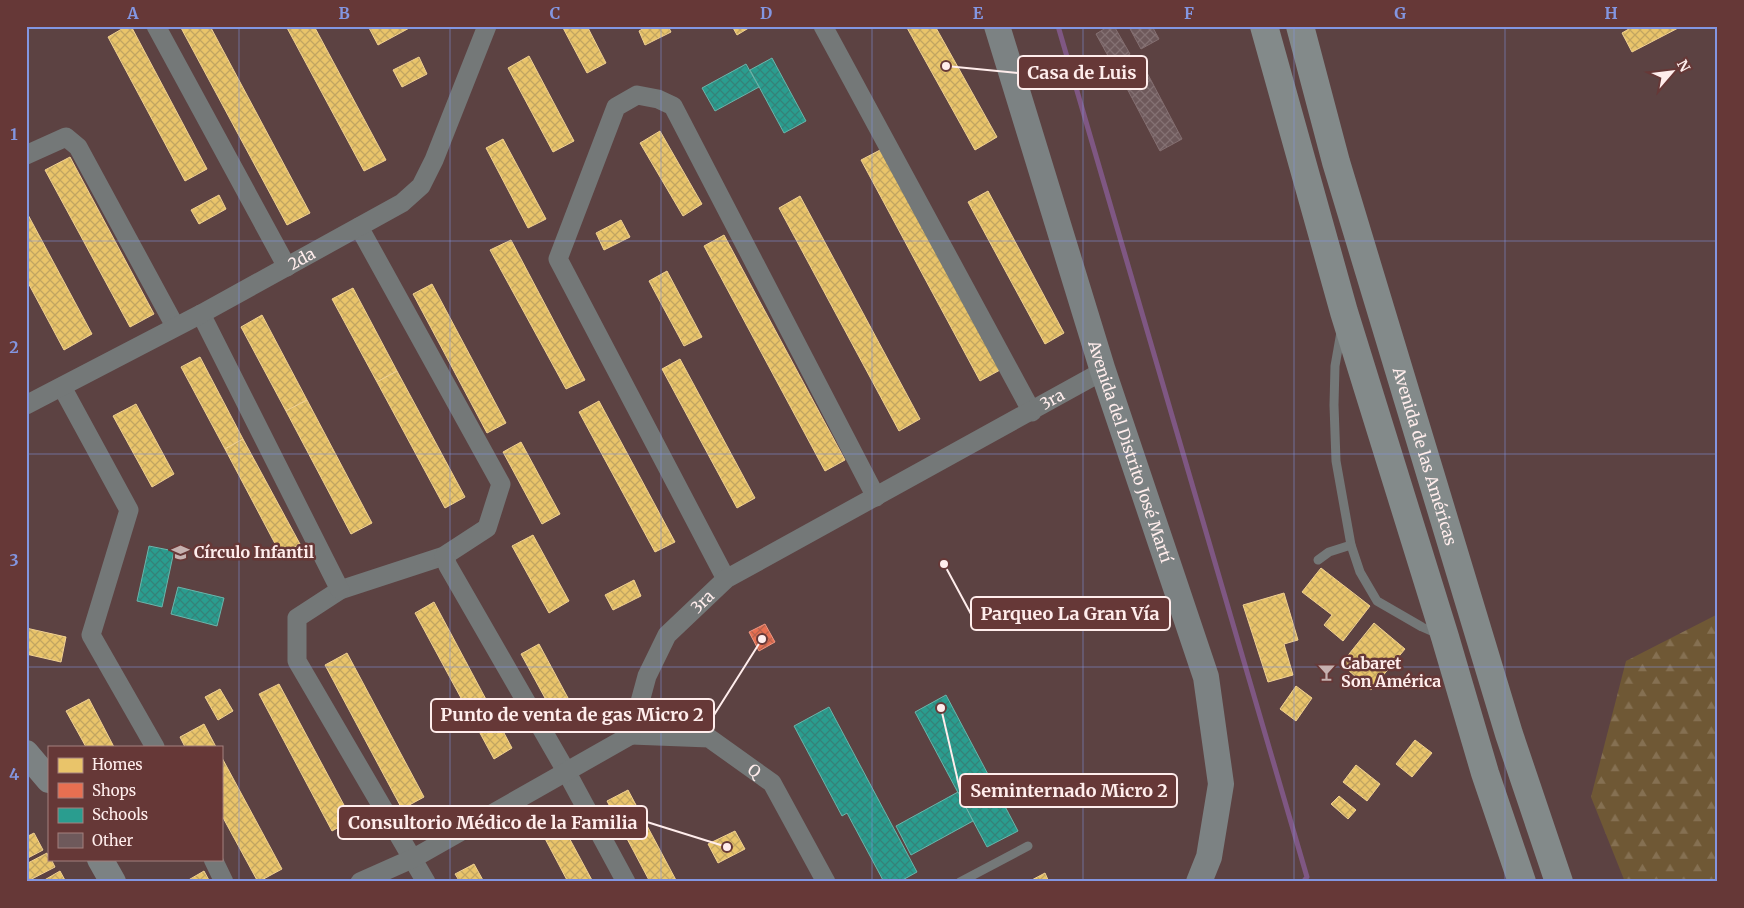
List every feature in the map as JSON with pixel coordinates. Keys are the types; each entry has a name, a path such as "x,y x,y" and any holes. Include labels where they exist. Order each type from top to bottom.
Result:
{"main road":[{"name":"Avenida del Distrito José Martí","path":"997,26 1103,371 1206,677 1222,784 1209,857 1198,882"},
{"path":"1264,26 1344,312 1445,637 1485,773 1522,882"},
{"name":"Avenida de las Américas","path":"1300,26 1336,162 1509,734 1559,882"},
{"path":"26,753 48,779"},
{"path":"101,860 113,882"}],"street":[{"path":"156,26 287,267"},
{"name":"2da","path":"26,405 201,314 402,203 421,186 434,160 487,26"},
{"path":"824,26 1032,412"},
{"path":"726,579 558,259 616,107 637,95 658,99 673,106 876,497"},
{"path":"26,155 66,136 78,146 175,326"},
{"path":"359,228 501,484 487,528 444,556 340,590 297,618 297,661 414,858 426,882"},
{"path":"201,314 340,590"},
{"name":"3ra","path":"631,735 647,676 667,635 726,579 1032,412 1103,371"},
{"path":"62,386 129,510 91,634 154,746"},
{"path":"444,556 566,771 626,882"},
{"path":"360,882 414,858 631,735"},
{"name":"Q","path":"631,735 709,738 772,783 826,882"},
{"path":"213,860 224,882"}],"lane":[{"path":"1344,312 1335,366 1334,414 1336,461 1351,545 1360,572 1377,601 1422,627 1445,637"},
{"path":"1318,560 1330,552 1351,545"},
{"path":"960,882 1028,846"}],"green space":[{"path":"1718,614 1718,882 1625,882 1591,797 1626,661"}],"building: Homes":[{"path":"127,26 131,26 207,169 185,181 108,37"},
{"path":"180,26 210,26 310,213 287,225"},
{"path":"286,26 314,26 386,160 364,171"},
{"path":"368,26 413,26 378,45"},
{"path":"562,26 587,26 606,63 587,73"},
{"path":"648,26 668,26 671,32 645,45 639,31"},
{"path":"732,26 752,26 737,35"},
{"path":"906,26 935,26 997,137 975,150"},
{"path":"1634,26 1682,26 1632,52 1622,33"},
{"path":"529,56 574,141 553,152 508,68"},
{"path":"419,57 427,74 402,87 393,70"},
{"path":"660,131 702,204 683,216 640,143"},
{"path":"503,139 546,219 528,228 486,148"},
{"path":"882,149 1000,370 980,381 861,160"},
{"path":"70,157 154,314 130,327 45,170"},
{"path":"988,191 1064,333 1045,344 968,202"},
{"path":"219,195 226,209 199,224 191,210"},
{"path":"800,196 920,419 899,431 779,208"},
{"path":"26,211 92,334 64,350 26,279"},
{"path":"621,220 630,237 604,250 596,233"},
{"path":"724,235 845,460 825,471 704,246"},
{"path":"511,240 585,380 566,389 490,250"},
{"path":"667,271 702,337 684,346 649,281"},
{"path":"432,284 506,423 487,433 413,294"},
{"path":"353,288 397,371 377,382 332,299"},
{"path":"262,315 307,400 286,411 241,327"},
{"path":"200,357 243,439 225,449 181,367"},
{"path":"680,359 755,498 737,508 662,369"},
{"path":"397,371 465,497 445,508 377,382"},
{"path":"307,400 372,523 351,534 286,411"},
{"path":"599,401 675,542 655,552 579,412"},
{"path":"136,404 174,474 152,487 113,416"},
{"path":"243,439 300,544 281,555 225,449"},
{"path":"521,442 560,514 542,524 503,452"},
{"path":"533,535 569,601 549,613 512,546"},
{"path":"1321,568 1370,606 1343,641 1324,625 1332,615 1302,592"},
{"path":"634,580 641,596 613,610 605,595"},
{"path":"1284,593 1298,640 1284,644 1293,675 1268,682 1243,605"},
{"path":"434,602 512,748 494,759 415,613"},
{"path":"1374,623 1405,649 1371,690 1341,664"},
{"path":"26,628 66,637 61,662 26,654"},
{"path":"539,644 575,711 557,720 521,654"},
{"path":"347,653 424,797 402,809 325,665"},
{"path":"279,684 352,820 332,831 259,694"},
{"path":"1296,686 1312,698 1296,721 1280,709"},
{"path":"220,689 233,711 218,720 205,697"},
{"path":"89,699 113,746 85,746 66,711"},
{"path":"204,724 215,746 184,746 180,737"},
{"path":"1415,740 1432,753 1412,777 1396,764"},
{"path":"222,758 282,869 258,882 222,816"},
{"path":"1356,765 1380,784 1367,801 1343,782"},
{"path":"628,790 677,882 650,882 607,801"},
{"path":"1339,796 1356,810 1348,819 1331,804"},
{"path":"560,821 593,882 568,882 541,831"},
{"path":"735,831 745,849 718,863 708,844"},
{"path":"34,833 43,850 26,859 26,837"},
{"path":"47,853 48,860 52,860 55,867 26,882 26,864"},
{"path":"474,864 484,882 460,882 455,874"},
{"path":"60,871 66,882 41,882"},
{"path":"204,871 210,882 185,882"},
{"path":"1045,873 1049,882 1028,882"}],"building: Shops":[{"path":"765,624 775,642 759,651 749,632"}],"building: Schools":[{"path":"772,58 806,121 784,133 750,70"},
{"path":"746,64 759,87 715,111 702,88"},
{"path":"149,546 174,551 162,607 137,601"},
{"path":"178,587 224,598 217,626 171,614"},
{"path":"946,695 1018,831 987,847 915,712"},
{"path":"829,707 917,872 899,882 884,882 847,813 842,816 794,726"},
{"path":"958,792 973,821 911,855 896,826"}],"building: Other":[{"path":"1109,26 1114,26 1130,54 1112,63 1096,34"},
{"path":"1152,26 1159,39 1141,49 1129,27"},
{"path":"1144,67 1182,139 1160,151 1122,79"}],"waterway":[{"path":"1058,26 1307,877 1303,882"}],"place":[{"name":"Casa de Luis","path":"946,66"},
{"name":"Círculo Infantil","path":"180,552"},
{"name":"Parqueo La Gran Vía","path":"944,564"},
{"name":"Punto de venta de gas Micro 2","path":"762,639"},
{"name":"Cabaret Son América","path":"1327,672"},
{"name":"Seminternado Micro 2","path":"941,708"},
{"name":"Consultorio Médico de la Familia","path":"727,847"}]}
